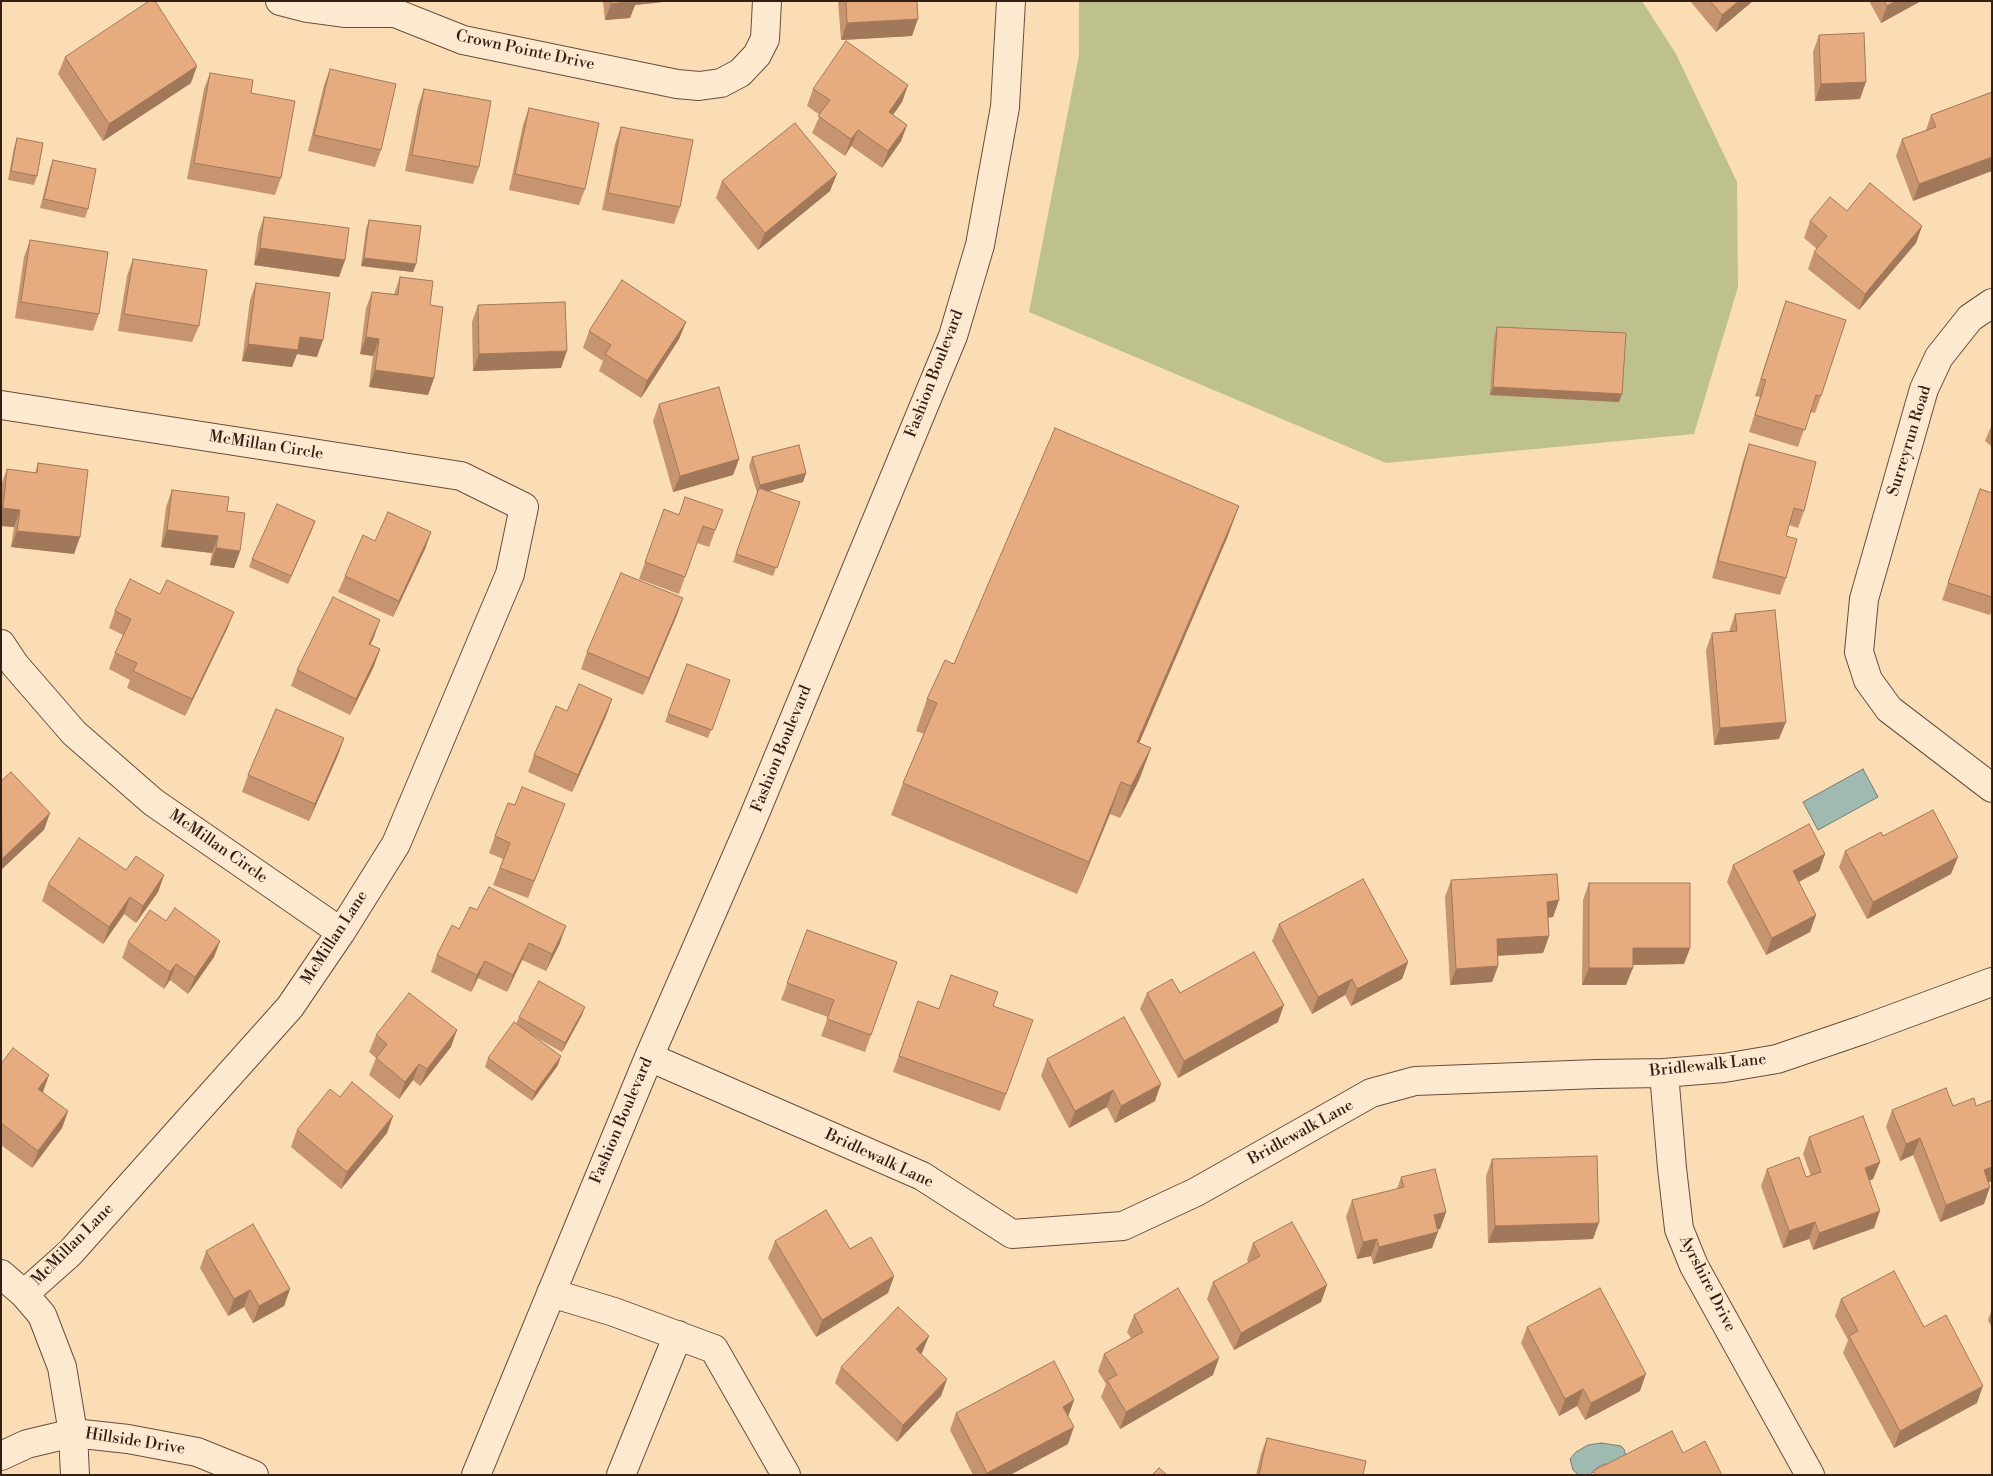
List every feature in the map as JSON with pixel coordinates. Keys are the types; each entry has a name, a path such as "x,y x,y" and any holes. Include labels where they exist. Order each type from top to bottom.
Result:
{"street":[{"name":"Crown Pointe Drive","path":"280,1 307,8 344,13 395,13 462,40 677,84 699,86 721,83 740,74 757,55 765,38 767,1"},
{"name":"Fashion Boulevard","path":"476,1475 649,1057 755,814 953,336 980,245 1005,107 1012,1"},
{"name":"Surreyrun Road","path":"1992,303 1970,318 1939,356 1924,389 1864,599 1859,652 1868,680 1889,709 1992,788"},
{"name":"McMillan Circle","path":"1,405 461,476 524,507"},
{"name":"McMillan Lane","path":"24,1294 70,1253 290,1007 341,932 396,844 510,574 524,507"},
{"name":"McMillan Circle","path":"1,644 15,665 74,734 153,802 341,932"},
{"name":"Bridlewalk Lane","path":"649,1057 922,1176 1012,1234 1123,1226 1196,1192 1372,1093 1415,1081 1664,1073 1724,1068 1777,1059 1992,982"},
{"name":"Ayrshire Drive","path":"1664,1073 1679,1229 1694,1266 1810,1475"},
{"name":"Hillside Drive","path":"1,1274 24,1294 42,1315 55,1344 62,1368 73,1433 128,1439 197,1452 254,1475"},
{"path":"551,1293 614,1312 714,1349 786,1475"},
{"path":"621,1475 678,1335"},
{"path":"1,1456 27,1444 73,1433 75,1475"}],"green space":[{"path":"1079,1 1642,1 1676,54 1737,182 1738,287 1694,434 1386,463 1029,312 1079,55"}],"water":[{"path":"1863,769 1878,797 1818,830 1803,802"},
{"path":"1601,1443 1621,1446 1626,1457 1613,1466 1604,1464 1598,1467 1590,1475 1579,1475 1573,1470 1570,1459 1576,1452 1588,1445"}],"building":[{"path":"149,1 155,1 197,66 109,124 65,57"},
{"path":"611,1 632,1 611,4"},
{"path":"846,1 917,1 918,19 847,23"},
{"path":"1710,1 1739,1 1722,15"},
{"path":"1884,1 1896,1 1887,6"},
{"path":"1864,33 1866,82 1821,84 1819,35"},
{"path":"846,41 908,85 889,112 907,125 888,151 858,130 851,139 818,116 830,100 813,89"},
{"path":"330,69 396,84 381,150 314,135"},
{"path":"210,73 253,80 251,93 295,101 281,178 194,163"},
{"path":"424,89 491,101 479,167 412,155"},
{"path":"1992,92 1992,157 1919,184 1902,139 1936,127 1931,115"},
{"path":"529,108 599,123 585,189 515,174"},
{"path":"795,123 837,174 765,233 722,181"},
{"path":"621,127 693,140 680,207 608,193"},
{"path":"17,138 43,143 37,176 11,171"},
{"path":"53,160 96,169 88,209 44,199"},
{"path":"1870,183 1922,226 1865,294 1814,252 1827,236 1810,221 1830,197 1847,211"},
{"path":"264,217 349,228 345,260 260,248"},
{"path":"369,220 421,226 416,264 364,258"},
{"path":"30,240 108,252 99,314 21,302"},
{"path":"133,259 207,270 199,326 124,314"},
{"path":"400,277 433,281 430,305 443,307 434,378 375,370 379,339 366,337 372,292 398,295"},
{"path":"622,280 686,322 647,381 605,354 611,345 589,331"},
{"path":"256,283 330,293 323,340 300,337 298,350 248,344"},
{"path":"1786,301 1846,320 1821,396 1816,395 1805,430 1755,415 1766,380 1761,379"},
{"path":"565,302 567,351 479,354 478,305"},
{"path":"1497,327 1626,333 1622,394 1493,387"},
{"path":"719,387 739,459 680,476 659,404"},
{"path":"1055,428 1239,506 1137,742 1151,748 1131,786 1121,782 1089,862 903,783 937,703 927,699 945,660 954,664"},
{"path":"1749,444 1816,462 1804,511 1794,508 1786,536 1797,539 1786,578 1718,561"},
{"path":"799,445 806,473 760,485 752,457"},
{"path":"38,463 88,470 80,537 17,531 20,510 3,508 7,469 37,473"},
{"path":"759,488 800,502 777,568 736,554"},
{"path":"1980,489 1992,493 1992,597 1948,583"},
{"path":"172,490 229,497 227,511 245,513 240,551 216,548 218,536 167,530"},
{"path":"685,497 723,510 715,530 703,526 685,577 645,562 664,509 679,515"},
{"path":"277,504 315,521 291,576 252,559"},
{"path":"388,512 431,532 399,601 345,576 363,535 375,541"},
{"path":"621,573 683,598 649,678 587,652"},
{"path":"130,579 160,594 167,580 234,612 192,699 133,671 137,663 115,653 131,619 115,611"},
{"path":"333,597 380,620 369,644 380,649 356,699 297,670"},
{"path":"1775,610 1786,722 1720,728 1712,633 1737,631 1735,614"},
{"path":"687,664 730,680 712,730 668,714"},
{"path":"579,684 612,699 578,775 534,755 556,706 567,711"},
{"path":"276,709 344,738 315,804 248,775"},
{"path":"11,772 50,813 2,859 1,781"},
{"path":"522,787 565,804 534,881 500,868 510,843 495,836 508,803 515,805"},
{"path":"1933,810 1958,857 1873,902 1845,851 1881,832 1883,836"},
{"path":"1809,824 1825,854 1793,871 1816,915 1772,938 1733,865"},
{"path":"79,838 126,870 136,856 164,875 143,906 130,897 109,927 48,884"},
{"path":"1557,874 1559,900 1547,902 1549,936 1497,939 1498,966 1456,969 1451,880"},
{"path":"1363,879 1408,962 1357,989 1352,979 1318,997 1279,924"},
{"path":"1589,883 1690,883 1690,948 1633,948 1633,968 1589,968"},
{"path":"489,887 566,926 552,954 529,943 513,975 485,961 477,975 437,955 452,925 459,929 470,907 477,910"},
{"path":"175,908 220,941 195,977 176,964 170,972 128,942 150,910 166,921"},
{"path":"807,930 897,962 871,1035 827,1019 834,1000 787,983"},
{"path":"1254,952 1284,1005 1184,1061 1147,993 1172,979 1180,993"},
{"path":"951,975 998,992 993,1006 1033,1020 1006,1094 899,1056 918,1001 939,1009"},
{"path":"539,981 585,1007 565,1043 519,1017"},
{"path":"409,993 457,1030 427,1069 419,1064 405,1082 376,1058 387,1044 376,1035"},
{"path":"1124,1017 1161,1084 1121,1106 1113,1090 1075,1111 1047,1059"},
{"path":"514,1022 561,1056 535,1092 488,1058"},
{"path":"13,1048 49,1075 38,1089 68,1111 38,1151 1,1123 1,1064"},
{"path":"352,1082 393,1116 347,1172 297,1130 330,1089 340,1097"},
{"path":"1946,1088 1953,1106 1974,1098 1976,1106 1992,1100 1992,1167 1984,1170 1990,1187 1946,1205 1920,1138 1906,1144 1892,1110"},
{"path":"1863,1116 1880,1162 1865,1168 1880,1211 1819,1233 1815,1222 1789,1231 1767,1169 1799,1157 1806,1177 1821,1172 1809,1137"},
{"path":"1597,1156 1599,1223 1495,1226 1492,1159"},
{"path":"1435,1169 1446,1212 1434,1215 1438,1232 1379,1247 1377,1239 1363,1242 1352,1200 1404,1187 1401,1177"},
{"path":"826,1210 850,1249 871,1237 894,1276 822,1320 775,1241"},
{"path":"1292,1222 1327,1285 1241,1333 1213,1282 1260,1256 1253,1243"},
{"path":"253,1224 290,1289 259,1306 250,1290 234,1299 206,1251"},
{"path":"1894,1271 1924,1327 1946,1315 1983,1386 1900,1431 1849,1336 1858,1331 1841,1299"},
{"path":"1178,1288 1219,1358 1126,1412 1107,1380 1117,1375 1104,1354 1143,1332 1134,1315"},
{"path":"1600,1288 1646,1374 1591,1403 1583,1389 1565,1399 1527,1327"},
{"path":"898,1307 929,1336 916,1349 947,1379 903,1425 841,1367"},
{"path":"1054,1361 1074,1400 1063,1407 1074,1427 987,1473 956,1413"},
{"path":"1672,1431 1683,1453 1705,1441 1722,1475 1595,1475 1593,1471"},
{"path":"1267,1438 1366,1461 1363,1475 1259,1475"},
{"path":"1159,1468 1167,1475 1152,1475"}]}
